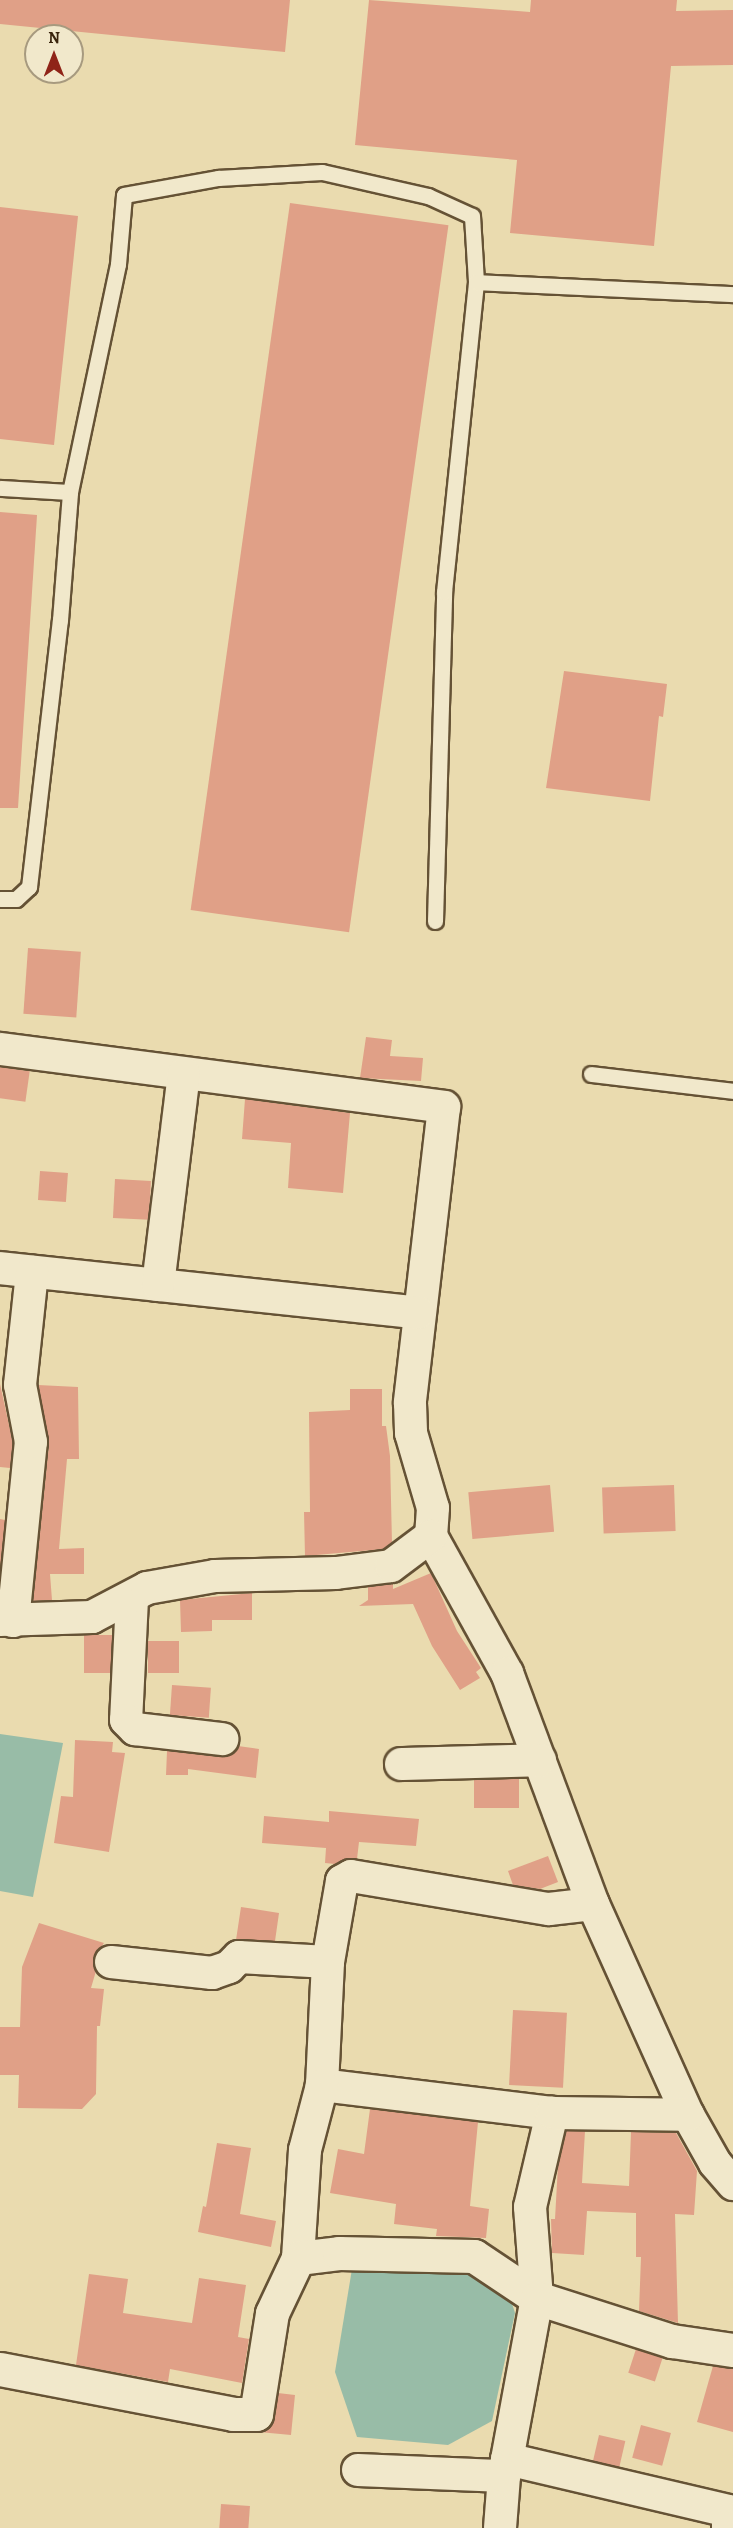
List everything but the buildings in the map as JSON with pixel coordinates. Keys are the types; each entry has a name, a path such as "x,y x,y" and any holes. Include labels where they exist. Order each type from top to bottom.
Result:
{"street":[{"path":"0,1049 444,1107 410,1403 411,1433 433,1508 431,1536 507,1673 593,1904 688,2115 715,2163 733,2184"},
{"path":"158,1285 184,1074"},
{"path":"0,1268 419,1313"},
{"path":"32,1272 20,1385 31,1442 6,1621 92,1617 132,1599 147,1588 216,1576 336,1573 390,1566 431,1536"},
{"path":"132,1599 126,1720 135,1729 222,1739"},
{"path":"401,1764 540,1760"},
{"path":"0,2369 233,2414 256,2414 272,2313 298,2258 305,2150 322,2085 328,1962 342,1881 351,1876 549,1909 593,1904"},
{"path":"111,1962 212,1973 229,1967 239,1957 328,1962"},
{"path":"322,2085 552,2113 688,2115"},
{"path":"500,2528 505,2468 537,2298 530,2207 552,2113"},
{"path":"298,2258 339,2253 474,2256 537,2298 672,2341 733,2350"},
{"path":"358,2470 505,2468 730,2517"}],"lane":[{"path":"0,899 16,899 29,887 60,620 70,492 118,264 124,195 218,178 322,172 428,196 472,216 476,282 444,592 435,921"},
{"path":"476,282 733,294"},
{"path":"0,488 70,492"},
{"path":"591,1074 733,1092"}],"shaded area":[{"path":"0,1734 63,1743 33,1897 0,1891"},
{"path":"352,2269 502,2272 515,2313 492,2421 448,2445 357,2437 335,2372"}]}
